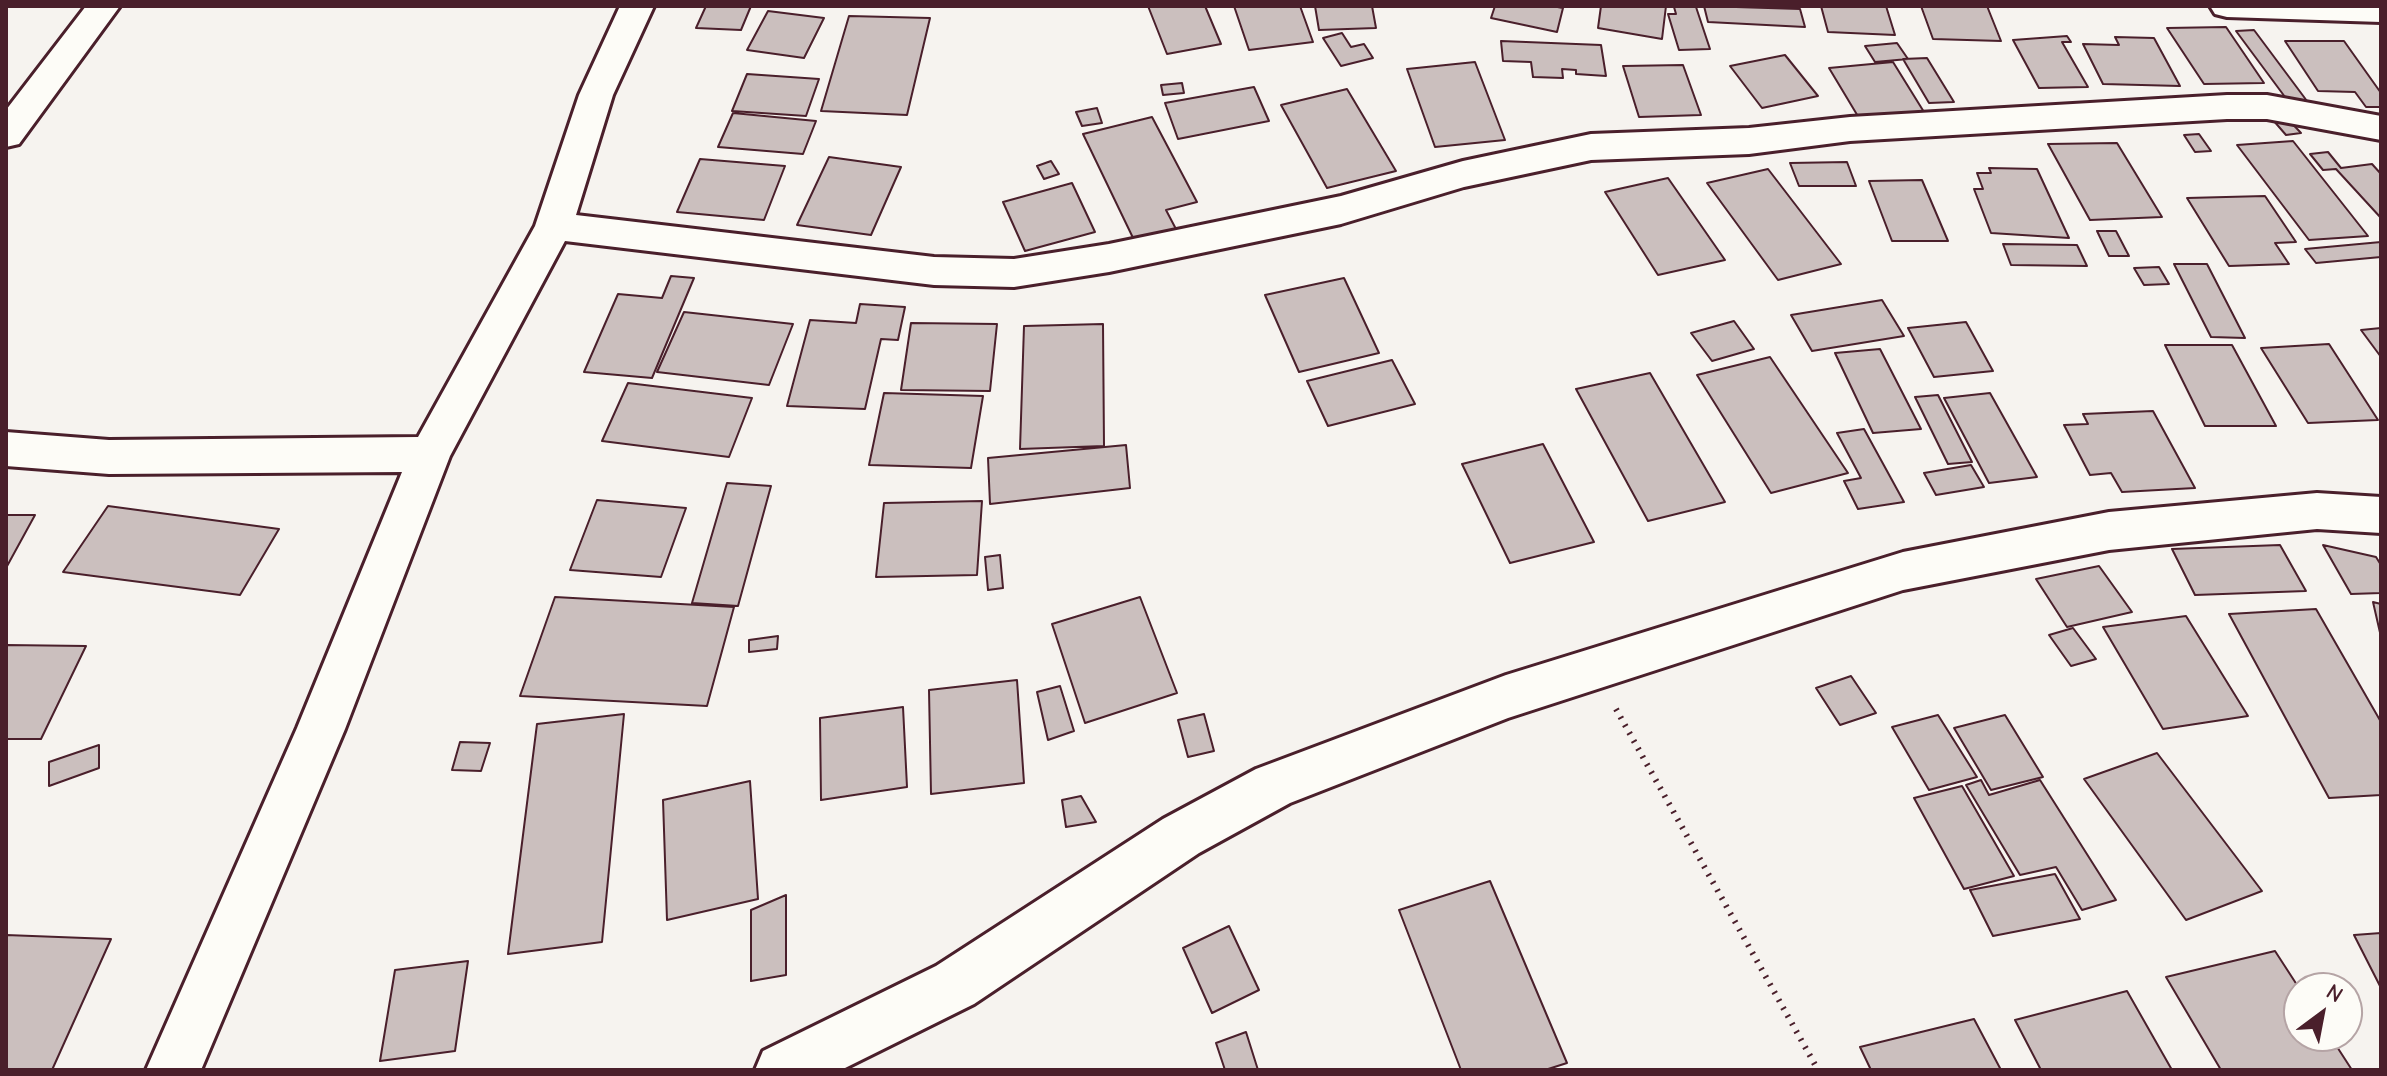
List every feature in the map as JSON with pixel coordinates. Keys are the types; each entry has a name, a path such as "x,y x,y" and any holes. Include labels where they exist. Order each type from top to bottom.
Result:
{"street":[{"path":"6,135 103,6"},
{"path":"173,1070 321,729 430,454 554,226 596,95 637,6"},
{"path":"2227,6 2381,11"},
{"path":"554,226 934,271 1014,273 1109,258 1341,210 1463,174 1591,147 1749,141 1850,129 2227,107 2267,107 2381,128"},
{"path":"6,449 109,457 430,454"},
{"path":"782,1070 955,985 1181,836 1273,786 1506,697 1903,571 2109,531 2317,511 2381,515"}],"path":[{"path":"1595,669 1818,1070"}],"building":[{"path":"706,6 751,6 741,30 696,28"},
{"path":"1148,6 1205,6 1221,44 1167,54"},
{"path":"1234,6 1300,6 1313,42 1249,50"},
{"path":"1315,6 1372,6 1376,28 1319,30"},
{"path":"1495,6 1563,8 1557,32 1491,18"},
{"path":"1601,6 1666,6 1662,39 1598,28"},
{"path":"1704,6 1800,9 1805,27 1708,22"},
{"path":"1821,6 1886,6 1895,35 1828,32"},
{"path":"1921,6 1987,6 2001,41 1933,39"},
{"path":"1674,7 1696,7 1710,49 1679,50 1668,14 1676,14"},
{"path":"768,11 824,18 804,58 747,50"},
{"path":"849,16 930,18 907,115 821,111"},
{"path":"2226,27 2264,83 2204,84 2167,28"},
{"path":"2254,30 2307,101 2288,101 2236,31"},
{"path":"1342,33 1351,47 1364,44 1373,58 1341,66 1323,38"},
{"path":"2067,36 2071,42 2062,42 2088,87 2039,88 2013,40"},
{"path":"2115,37 2154,38 2180,86 2103,84 2083,44 2119,45"},
{"path":"1501,41 1601,45 1606,76 1576,74 1576,70 1562,69 1563,78 1533,77 1531,62 1503,61"},
{"path":"2285,41 2344,41 2381,93 2381,107 2366,107 2355,92 2318,91"},
{"path":"1897,43 1908,59 1875,62 1865,46"},
{"path":"1785,55 1818,96 1762,108 1730,66"},
{"path":"1927,58 1954,102 1929,103 1903,59"},
{"path":"1475,62 1505,140 1435,147 1407,69"},
{"path":"1893,62 1924,112 1859,118 1829,68"},
{"path":"1683,65 1701,115 1639,117 1623,66"},
{"path":"747,74 819,79 806,116 732,111"},
{"path":"1182,83 1184,93 1163,95 1161,85"},
{"path":"1254,87 1269,121 1178,139 1165,103"},
{"path":"1347,89 1396,171 1327,188 1281,105"},
{"path":"1097,108 1102,123 1082,126 1076,112"},
{"path":"733,113 816,121 803,154 718,147"},
{"path":"1152,117 1197,202 1166,210 1177,231 1135,242 1083,134"},
{"path":"2287,118 2301,133 2286,135 2273,120"},
{"path":"2199,134 2211,151 2195,152 2184,135"},
{"path":"2293,141 2368,236 2309,240 2237,145"},
{"path":"2117,143 2162,217 2090,220 2048,144"},
{"path":"2328,152 2341,168 2372,164 2381,174 2381,218 2336,169 2323,170 2310,154"},
{"path":"829,157 901,167 871,235 797,225"},
{"path":"700,159 785,166 764,220 677,212"},
{"path":"1051,161 1059,174 1044,179 1037,166"},
{"path":"1847,162 1856,186 1799,186 1790,163"},
{"path":"1989,168 2037,169 2069,238 1991,233 1974,189 1983,189 1977,173 1991,173"},
{"path":"1768,169 1841,264 1778,280 1707,183"},
{"path":"1668,178 1725,260 1658,275 1605,192"},
{"path":"1922,180 1948,241 1892,241 1869,181"},
{"path":"1072,183 1095,232 1025,251 1003,202"},
{"path":"2265,196 2296,242 2275,243 2289,264 2229,266 2187,198"},
{"path":"2097,231 2116,231 2129,256 2109,256"},
{"path":"2381,242 2381,257 2316,263 2305,249"},
{"path":"2003,244 2077,245 2087,266 2011,265"},
{"path":"2174,264 2207,264 2245,338 2211,337"},
{"path":"2159,267 2169,284 2144,285 2134,268"},
{"path":"671,276 694,278 652,378 584,372 618,294 662,298"},
{"path":"1344,278 1379,353 1299,372 1265,295"},
{"path":"1882,300 1904,336 1812,351 1791,315"},
{"path":"860,304 905,307 898,340 881,339 865,409 787,406 810,320 856,323"},
{"path":"684,312 793,324 769,385 657,372"},
{"path":"1734,321 1754,349 1712,361 1691,333"},
{"path":"1966,322 1993,371 1934,377 1908,328"},
{"path":"911,323 997,324 990,391 901,390"},
{"path":"1103,324 1104,446 1020,449 1024,326"},
{"path":"2381,328 2381,357 2361,330"},
{"path":"2329,344 2378,420 2308,423 2261,348"},
{"path":"2165,345 2232,345 2276,426 2205,426"},
{"path":"1880,349 1921,429 1873,433 1835,353"},
{"path":"1770,357 1848,473 1771,493 1697,375"},
{"path":"1392,360 1415,404 1328,426 1307,381"},
{"path":"1650,373 1725,502 1648,521 1576,389"},
{"path":"628,383 752,398 729,457 602,441"},
{"path":"884,393 983,396 971,468 869,465"},
{"path":"1990,393 2037,477 1989,483 1944,398"},
{"path":"1938,395 1972,462 1948,464 1915,397"},
{"path":"2153,411 2195,488 2122,492 2111,473 2090,475 2064,425 2088,424 2083,414"},
{"path":"1864,429 1904,502 1858,509 1844,481 1861,478 1837,433"},
{"path":"1543,444 1594,542 1510,563 1462,464"},
{"path":"1126,445 1130,488 990,504 988,458"},
{"path":"1971,465 1984,487 1936,495 1924,473"},
{"path":"727,483 771,486 738,606 692,603"},
{"path":"597,500 686,508 661,577 570,570"},
{"path":"982,501 977,575 876,577 884,503"},
{"path":"108,506 279,529 240,595 63,572"},
{"path":"6,515 35,515 6,568"},
{"path":"2280,545 2306,591 2195,595 2172,549"},
{"path":"2323,545 2376,557 2381,565 2381,593 2351,594"},
{"path":"1000,555 1003,588 988,590 985,557"},
{"path":"2099,566 2132,612 2067,627 2036,579"},
{"path":"555,597 734,607 707,706 520,696"},
{"path":"1140,597 1177,693 1085,723 1052,624"},
{"path":"2373,602 2381,604 2381,637"},
{"path":"2316,609 2381,722 2381,795 2329,798 2229,614"},
{"path":"2186,616 2248,716 2163,729 2103,627"},
{"path":"2073,628 2096,659 2071,666 2049,635"},
{"path":"778,636 777,649 749,652 749,640"},
{"path":"6,645 86,646 41,739 6,739"},
{"path":"1851,676 1876,713 1840,725 1816,688"},
{"path":"1017,680 1024,783 931,794 929,690"},
{"path":"1060,686 1074,731 1048,740 1037,692"},
{"path":"903,707 907,787 821,800 820,718"},
{"path":"624,714 602,942 508,954 537,724"},
{"path":"1204,714 1214,751 1188,757 1178,720"},
{"path":"1938,715 1977,777 1929,790 1892,727"},
{"path":"2005,715 2043,777 1991,790 1954,728"},
{"path":"460,742 490,743 481,771 452,770"},
{"path":"99,745 99,768 49,786 49,762"},
{"path":"2157,753 2262,891 2186,920 2084,779"},
{"path":"1981,780 1989,795 2040,780 2116,900 2082,910 2056,867 2020,875 1966,785"},
{"path":"750,781 758,899 667,920 663,800"},
{"path":"1962,786 2014,876 1964,889 1914,798"},
{"path":"1081,796 1096,822 1066,827 1062,800"},
{"path":"2055,874 2080,919 1993,936 1970,890"},
{"path":"1490,881 1567,1063 1545,1070 1461,1070 1399,910"},
{"path":"786,895 786,975 751,981 751,910"},
{"path":"1229,926 1259,990 1212,1013 1183,948"},
{"path":"2381,933 2381,988 2354,935"},
{"path":"6,935 111,939 52,1070 6,1070"},
{"path":"2275,951 2289,972 2283,972 2283,1052 2340,1052 2352,1070 2221,1070 2166,977"},
{"path":"468,961 455,1051 380,1061 395,970"},
{"path":"2127,991 2172,1070 2041,1070 2015,1020"},
{"path":"1974,1019 2001,1070 1871,1070 1860,1047"},
{"path":"1246,1032 1258,1070 1225,1070 1216,1043"}]}
